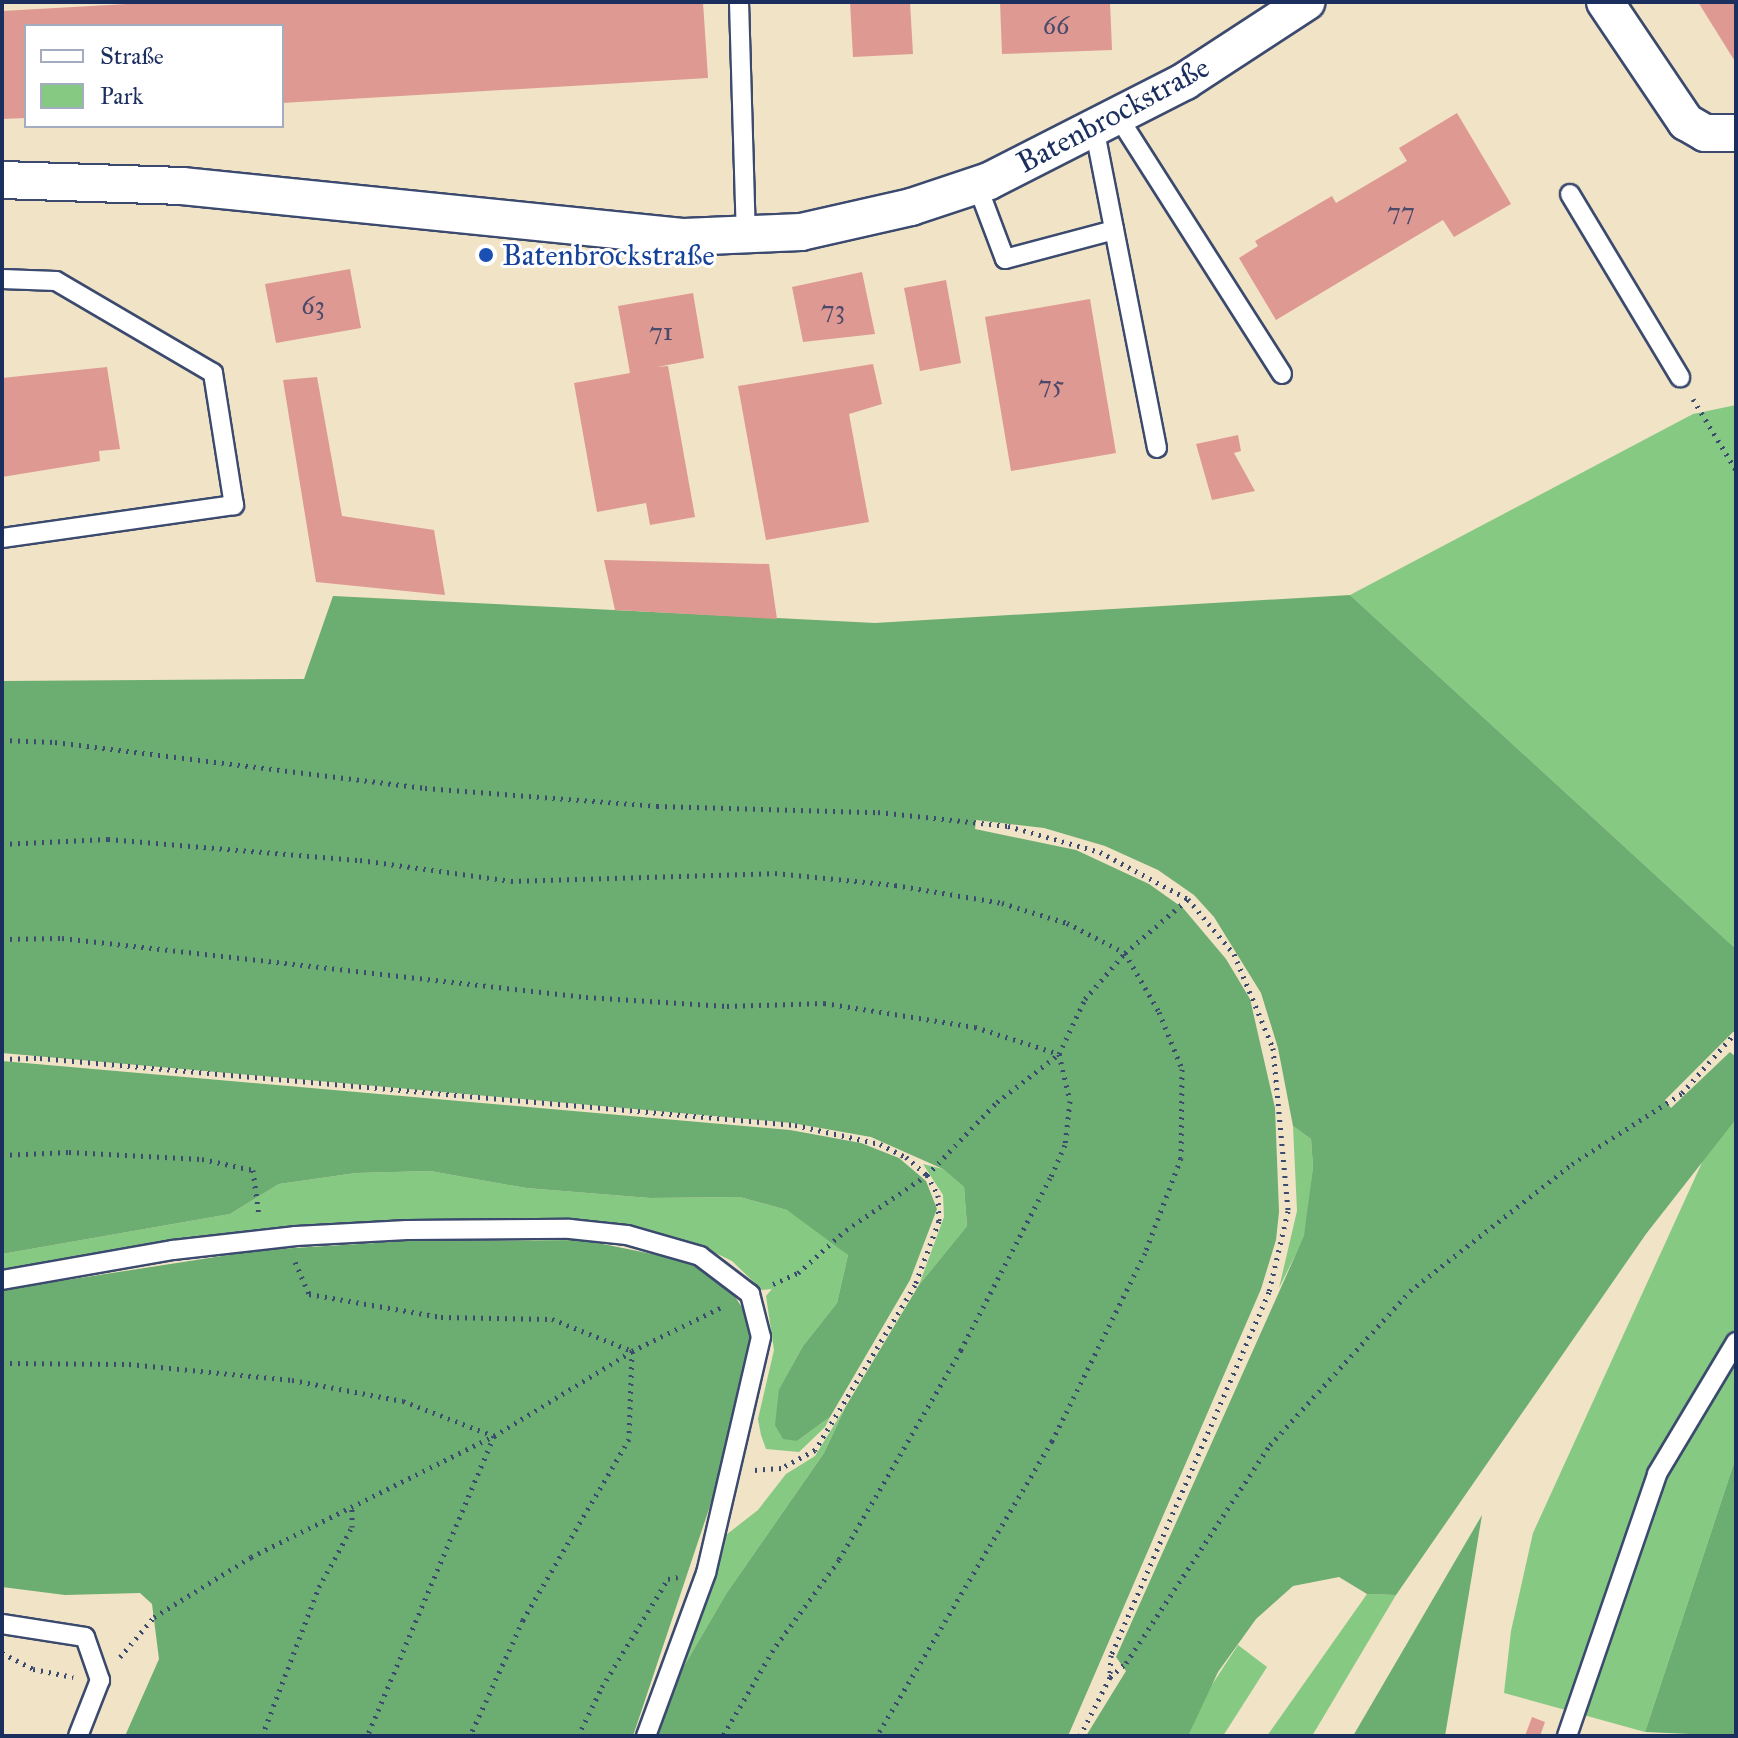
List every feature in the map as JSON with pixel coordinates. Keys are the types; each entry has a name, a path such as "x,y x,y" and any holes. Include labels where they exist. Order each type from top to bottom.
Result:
{"street":[{"name":"Batenbrockstraße","path":"2,180 182,186 684,237 801,232 911,207 977,185 1185,81 1306,2"},
{"path":"1605,2 1686,122 1705,133 1736,133"}],"lane":[{"path":"739,2 746,234"},
{"path":"1105,121 1114,230 1157,448"},
{"path":"1105,121 1282,374"},
{"path":"977,185 1005,259 1114,230"},
{"path":"1570,194 1680,377"},
{"path":"2,279 56,281 213,373 234,505 2,538"},
{"path":"2,1280 296,1236 517,1227 627,1235 700,1256 750,1294 761,1337 733,1471 706,1573 646,1736"},
{"path":"1567,1736 1657,1474 1736,1342"},
{"path":"2,1624 85,1637 100,1680 78,1736"}],"path":[{"path":"1680,377 1736,470"},
{"path":"2,740 55,742 425,788 657,806 878,812 1008,826 1100,852 1188,899 1234,954 1273,1048 1288,1211 1269,1292 1111,1655 1110,1677"},
{"path":"2,844 108,839 360,860 511,881 775,873 895,885 1002,903 1067,923 1125,953 1159,1012 1182,1069 1181,1158 1145,1253 1052,1441 877,1736"},
{"path":"2,1653 33,1669 100,1680 154,1617 251,1557 494,1436 632,1351 798,1273 846,1230 927,1175 997,1102 1059,1054 1085,999 1125,953 1188,899"},
{"path":"2,939 62,938 586,997 727,1006 824,1003 975,1027 1059,1054"},
{"path":"1080,1736 1110,1677 1126,1663 1270,1445 1410,1291 1572,1164 1682,1093 1736,1032"},
{"path":"723,1736 773,1650 839,1560 961,1350 1050,1178 1065,1145 1070,1101 1059,1054"},
{"path":"2,1059 40,1058 795,1125 880,1144 927,1175 938,1195 939,1221 931,1251 815,1450 781,1468 733,1471"},
{"path":"2,1155 99,1153 202,1159 253,1170 262,1241"},
{"path":"296,1236 292,1258 309,1294 441,1317 552,1319 632,1351"},
{"path":"470,1736 523,1620 629,1439 632,1351"},
{"path":"2,1363 129,1364 292,1380 403,1401 494,1436"},
{"path":"367,1736 494,1436"},
{"path":"262,1736 319,1587 352,1527 352,1506"},
{"path":"578,1736 602,1687 668,1579 706,1573"}],"green space":[{"path":"1736,405 1736,949 1350,595 1693,414"},
{"path":"1350,595 1736,949 1736,1029 1665,1100 1671,1108 1730,1052 1736,1057 1736,1119 1646,1234 1396,1595 1367,1594 1339,1577 1293,1586 1256,1619 1218,1672 1188,1736 1086,1736 1126,1671 1116,1657 1304,1236 1313,1167 1311,1139 1293,1126 1278,1048 1261,993 1214,917 1194,895 1158,870 1105,846 1044,828 976,820 975,829 1076,850 1149,884 1183,908 1226,959 1250,999 1275,1108 1279,1212 1276,1240 1261,1289 1068,1736 653,1736 673,1685 726,1594 824,1453 846,1406 919,1285 967,1226 964,1187 943,1169 871,1137 792,1123 2,1053 2,681 304,679 333,596 875,623"},
{"path":"2,1061 790,1130 861,1143 899,1158 926,1181 937,1209 910,1280 830,1417 797,1441 783,1439 775,1425 779,1389 803,1346 837,1303 848,1255 787,1210 740,1197 650,1198 526,1188 430,1171 356,1173 279,1184 230,1214 2,1254"},
{"path":"1736,1088 1736,1457 1645,1732 1504,1693 1511,1631 1533,1533"},
{"path":"1293,1126 1311,1139 1313,1167 1305,1236 1279,1288 1297,1211"},
{"path":"923,1164 943,1169 964,1187 967,1226 919,1285 944,1217 943,1195"},
{"path":"430,1171 526,1188 650,1198 740,1197 787,1210 821,1231 848,1255 837,1303 803,1346 779,1389 797,1441 830,1417 825,1427 799,1452 766,1449 758,1419 774,1350 766,1296 772,1289 762,1290 732,1261 703,1247 628,1228 569,1220 330,1225 224,1236 2,1273 2,1254 230,1214 279,1184 356,1173"},
{"path":"583,1240 677,1259 708,1272 730,1289 743,1309 750,1339 744,1385 722,1470 633,1736 125,1736 159,1659 152,1604 140,1593 65,1595 2,1587 2,1290 261,1250 408,1241"},
{"path":"846,1406 824,1453 726,1594 673,1685 726,1535 758,1510 786,1474 815,1456"},
{"path":"1736,1457 1736,1736 1645,1732"},
{"path":"1482,1515 1445,1736 1353,1736"},
{"path":"1367,1594 1396,1595 1312,1736 1267,1736"},
{"path":"1238,1645 1267,1667 1223,1736 1188,1736 1200,1703"}],"building":[{"path":"162,2 703,2 708,78 284,103 284,24 24,24 24,118 2,119 2,11"},
{"path":"850,2 910,2 913,54 853,57"},
{"path":"1000,2 1110,2 1112,50 1002,54"},
{"path":"1698,2 1736,2 1736,63"},
{"path":"1457,113 1511,204 1454,237 1443,220 1276,320 1239,258 1258,246 1255,241 1332,196 1336,203 1407,161 1399,148"},
{"path":"350,269 361,328 276,343 265,284"},
{"path":"862,272 875,334 803,342 792,287"},
{"path":"946,280 961,363 920,371 904,288"},
{"path":"693,293 704,358 657,367 668,366 695,517 650,525 646,503 597,512 574,383 630,373 618,306"},
{"path":"1090,299 1116,453 1011,471 985,317"},
{"path":"873,364 882,404 849,414 869,522 766,540 738,386"},
{"path":"107,367 120,449 99,451 100,461 2,477 2,378"},
{"path":"317,377 342,516 434,530 445,595 316,582 283,380"},
{"path":"1238,435 1241,451 1234,453 1255,491 1212,500 1196,444"},
{"path":"604,560 769,564 777,619 615,610"},
{"path":"1532,1717 1545,1722 1540,1736 1525,1736"}],"place":[{"name":"Batenbrockstraße","path":"486,255"}]}
